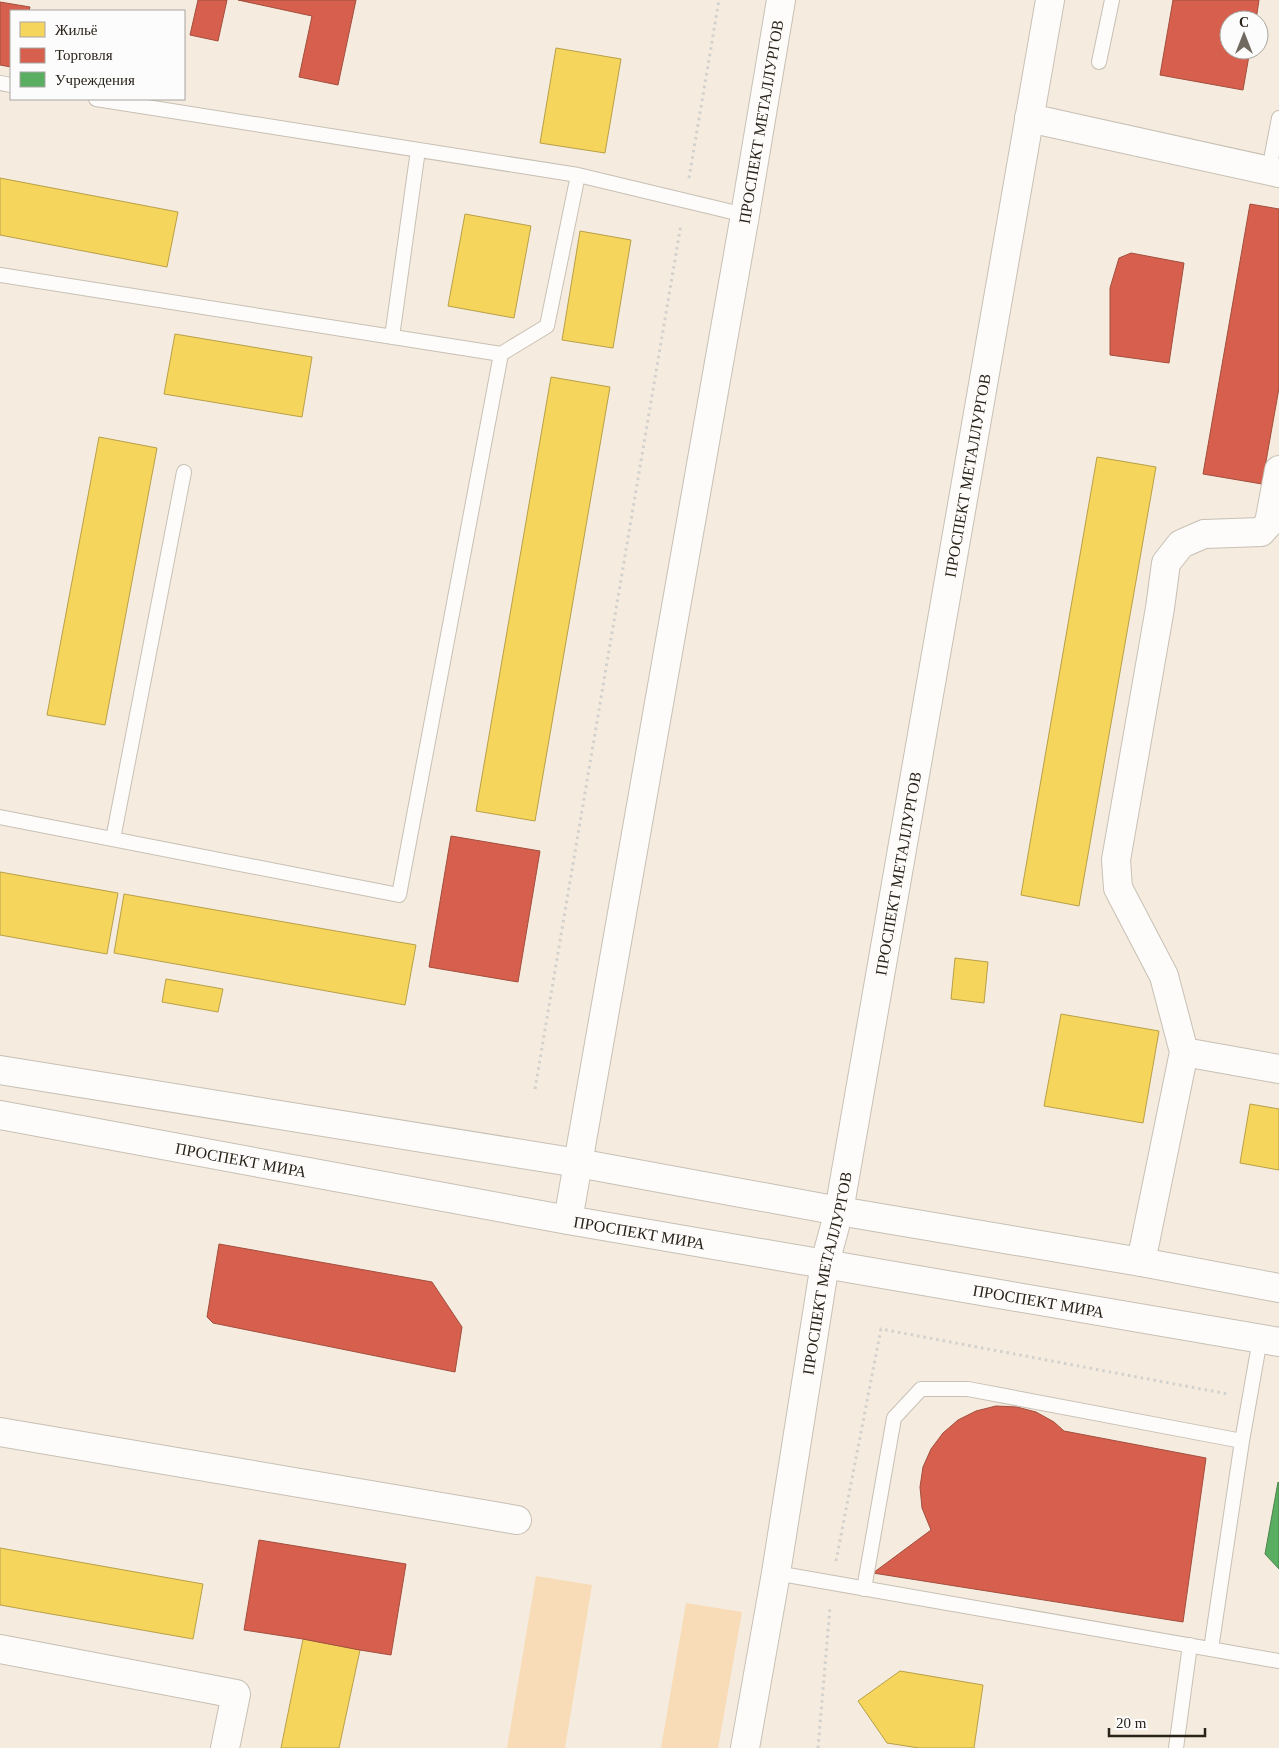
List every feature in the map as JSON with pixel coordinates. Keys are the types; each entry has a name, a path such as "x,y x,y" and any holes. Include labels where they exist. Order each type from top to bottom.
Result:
{"main road":[{"name":"ПРОСПЕКТ МЕТАЛЛУРГОВ","path":"568,1220 745,215 781,0"},
{"name":"ПРОСПЕКТ МЕТАЛЛУРГОВ","path":"745,1748 776,1573 826,1263 839,1211 1050,0"},
{"path":"1029,118 1274,172"},
{"path":"1140,1262 1184,1052 1164,976 1118,888 1116,860 1160,608 1166,563 1181,544 1204,534 1262,532 1269,523 1279,470"},
{"path":"1184,1052 1279,1069"},
{"path":"0,1070 578,1163 1279,1288"},
{"name":"ПРОСПЕКТ МИРА","path":"0,1116 568,1220 1273,1335"},
{"path":"0,1432 517,1520"},
{"path":"0,1649 236,1694 225,1748"}],"lane":[{"path":"1099,62 1112,0"},
{"path":"102,100 578,175 745,215"},
{"path":"1274,172 1279,118"},
{"path":"392,337 418,150"},
{"path":"0,274 501,354 547,326 578,175"},
{"path":"0,817 399,896 501,354"},
{"path":"113,839 184,472"},
{"path":"1211,1649 1242,1441 1251,1398 1273,1335"},
{"path":"864,1589 894,1418 921,1388 968,1388 1242,1441"},
{"path":"776,1573 1279,1660"},
{"path":"1176,1748 1190,1645"}],"path":[{"path":"535,1089 719,0"},
{"path":"818,1748 832,1583 881,1329 1251,1398"}],"shaded area":[{"path":"536,1576 592,1585 565,1748 507,1748"},
{"path":"686,1603 742,1612 718,1748 661,1748"}],"building: Жильё":[{"path":"556,48 621,59 605,153 540,143"},
{"path":"0,178 178,212 167,267 0,235"},
{"path":"465,214 531,226 514,318 448,306"},
{"path":"580,231 631,240 613,348 562,340"},
{"path":"175,334 312,357 302,417 164,394"},
{"path":"551,377 610,387 535,821 476,811"},
{"path":"99,437 157,448 105,725 47,715"},
{"path":"1097,457 1156,467 1079,906 1021,895"},
{"path":"0,872 118,893 107,954 0,935"},
{"path":"124,894 416,945 405,1005 114,953"},
{"path":"955,958 988,962 984,1003 951,999"},
{"path":"166,979 223,989 218,1012 162,1002"},
{"path":"1061,1014 1159,1031 1143,1123 1044,1106"},
{"path":"1250,1104 1279,1109 1279,1170 1240,1163"},
{"path":"0,1548 203,1584 193,1639 0,1605"},
{"path":"303,1639 360,1650 339,1748 281,1748"},
{"path":"900,1671 983,1685 974,1748 919,1748 887,1743 858,1701"}],"building: Торговля":[{"path":"198,0 227,0 218,41 190,35"},
{"path":"238,0 356,0 338,85 299,77 312,16"},
{"path":"1173,0 1259,0 1258,10 1219,10 1219,60 1248,60 1243,90 1160,75"},
{"path":"0,2 30,7 29,10 10,10 10,67 0,65"},
{"path":"1250,204 1279,209 1279,388 1262,484 1203,474"},
{"path":"1131,253 1184,263 1169,363 1110,355 1110,288 1119,258"},
{"path":"451,836 540,851 518,982 429,967"},
{"path":"219,1244 432,1282 462,1327 455,1372 213,1323 207,1317"},
{"path":"996,1406 1017,1407 1036,1412 1054,1422 1064,1431 1206,1458 1183,1622 873,1573 931,1530 922,1508 920,1487 923,1467 931,1449 943,1433 958,1420 976,1411"},
{"path":"259,1540 406,1564 391,1655 244,1630"}],"building: Учреждения":[{"path":"1279,1483 1279,1569 1265,1554"}]}
